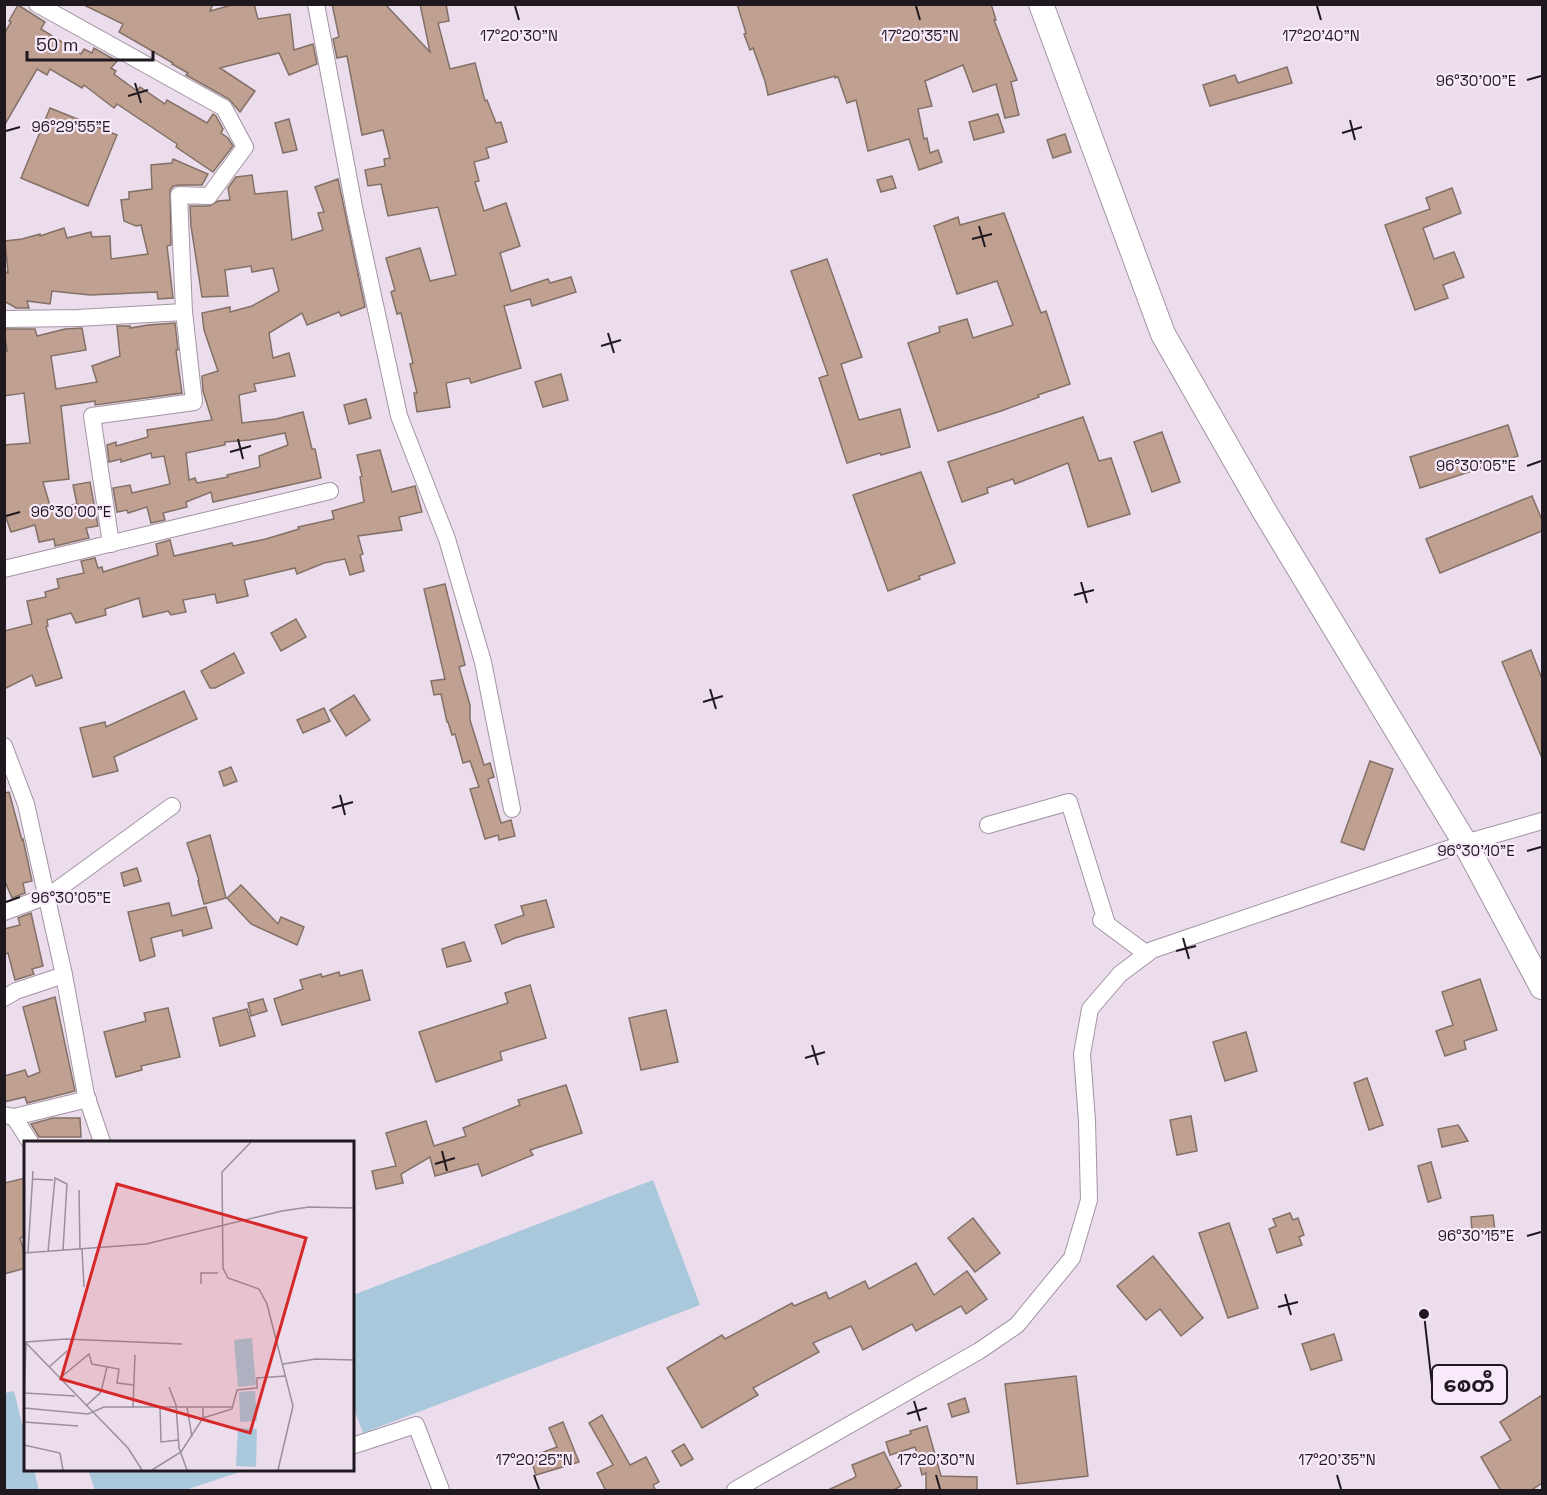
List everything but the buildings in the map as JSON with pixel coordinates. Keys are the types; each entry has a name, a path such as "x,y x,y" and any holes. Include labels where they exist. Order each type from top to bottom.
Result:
{"street":[{"path":"37,4 224,108 245,147 209,196 179,195 184,312 194,402 92,416 111,544"},
{"path":"316,4 355,212 399,416 447,539 483,662 512,809"},
{"path":"1041,4 1162,334 1263,508 1465,843 1542,987"},
{"path":"4,318 78,318 184,312"},
{"path":"4,569 330,491"},
{"path":"4,746 11,782 26,804 64,975 88,1099 101,1141"},
{"path":"988,825 1069,802 1104,922 1147,954"},
{"path":"4,912 47,897 172,806"},
{"path":"735,1491 979,1351 1017,1325 1072,1258 1089,1200 1082,1054 1090,1009 1120,974 1152,950 1465,843 1542,821"},
{"path":"4,998 16,991 64,975"},
{"path":"28,1141 9,1116 88,1099"},
{"path":"354,1445 416,1425 441,1491"}],"water":[{"path":"653,1180 700,1305 363,1433 354,1409 354,1295"},
{"path":"14,1391 24,1432 24,1471 34,1471 39,1490 5,1490 5,1393"},
{"path":"88,1471 243,1471 185,1490 95,1490"}],"place":[{"name":"စေတီ","path":"1424,1314"}]}
